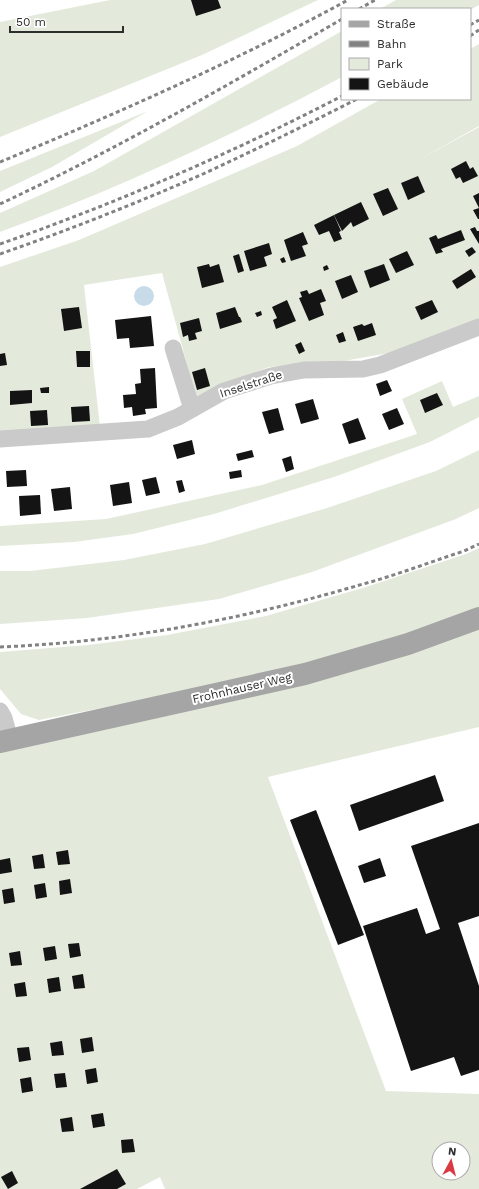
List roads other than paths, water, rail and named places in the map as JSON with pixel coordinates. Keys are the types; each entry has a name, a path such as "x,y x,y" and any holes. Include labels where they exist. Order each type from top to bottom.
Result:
{"main road":[{"name":"Frohnhauser Weg","path":"5,741 313,672 408,644 479,618"}],"street":[{"name":"Inselstraße","path":"0,439 148,429 178,417 224,391 271,376 304,370 363,369 380,365 479,327"},
{"path":"173,348 192,409"},
{"path":"0,711 4,718 5,741"}],"water":[{"path":"144,286 151,289 154,296 151,303 144,306 137,303 134,296 137,289"}],"railway":[{"path":"0,162 176,86 263,44 348,0"},
{"path":"361,8 375,0"},
{"path":"0,204 130,138 215,92 341,20"},
{"path":"471,24 479,20"},
{"path":"471,35 479,30"},
{"path":"0,244 87,212 174,176 259,137 341,97"},
{"path":"0,254 103,216 203,174 355,100"},
{"path":"0,647 92,640 183,627 229,618 319,597 401,573 464,551 479,544"}]}
